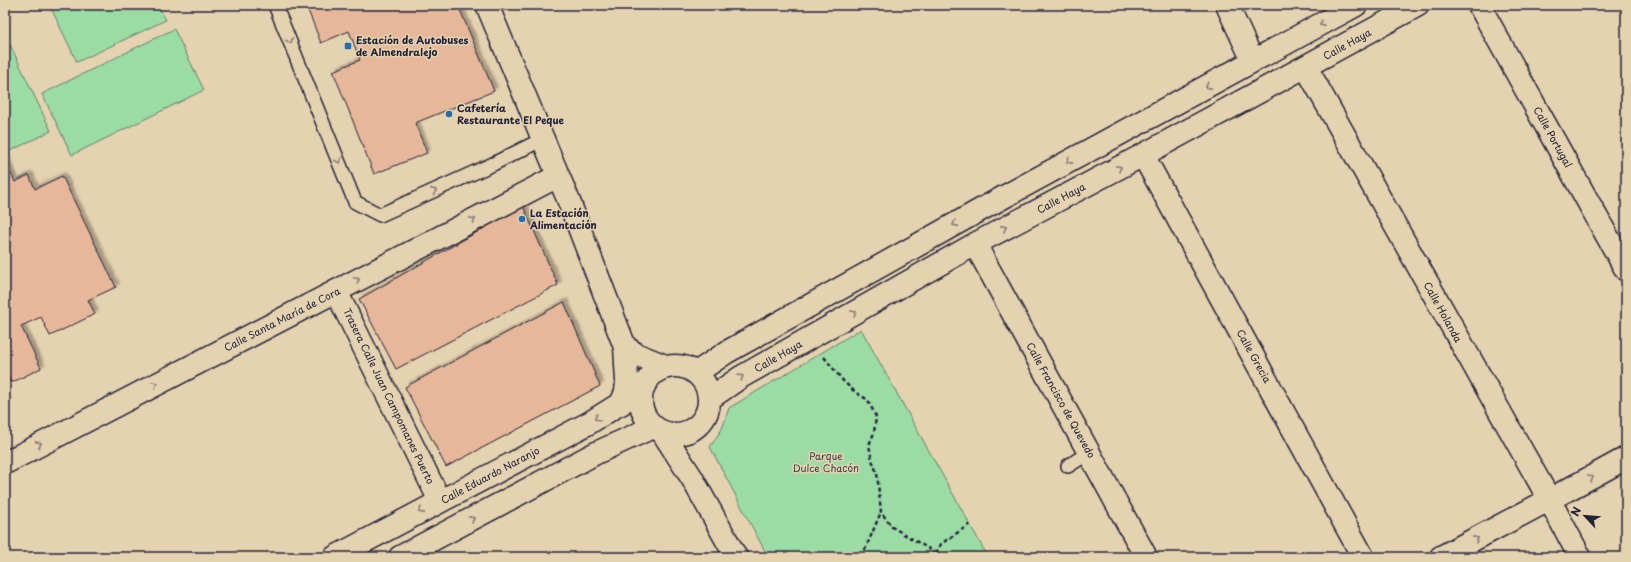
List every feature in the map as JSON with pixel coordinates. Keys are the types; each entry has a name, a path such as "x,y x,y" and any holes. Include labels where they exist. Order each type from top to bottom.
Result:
{"street":[{"path":"487,5 558,176 625,347 627,381 626,392 620,404"},
{"path":"1227,5 1253,61"},
{"path":"696,373 727,352 997,200 1356,5"},
{"name":"Calle Haya","path":"709,400 741,377 975,244 1143,155 1418,5"},
{"name":"Calle Portugal","path":"1479,5 1626,270"},
{"name":"Calle Holanda","path":"1306,67 1549,499 1580,557"},
{"name":"Calle Grecia","path":"1143,155 1363,557"},
{"name":"Calle Santa María de Cora","path":"5,462 558,176"},
{"name":"Calle Francisco de Quevedo","path":"975,244 1146,557"},
{"name":"Trasera Calle Juan Campomanes Puerto","path":"336,291 440,501"},
{"path":"625,347 638,355 668,367 686,368 696,373 707,388 709,400 708,409 703,420 695,428 688,440 686,448 692,478"},
{"path":"668,367 654,372 642,390 640,400 642,412 658,430 692,478 736,557"},
{"name":"Calle Eduardo Naranjo","path":"335,557 582,426 642,390"},
{"path":"400,557 596,453 658,430 675,435 684,434 695,428"},
{"path":"1442,557 1549,499 1577,486 1626,458"}],"lane":[{"path":"275,5 356,202 380,214 493,164 543,139"},
{"path":"1068,466 1090,452"}],"path":[{"path":"821,353 844,382 855,392 868,400 876,417 874,433 869,445 872,460 877,473 881,512 862,557"},
{"path":"881,512 892,527 941,557"},
{"path":"936,553 941,544 970,524"}],"green space":[{"path":"63,5 158,5 166,20 77,62 52,10"},
{"path":"174,29 204,90 72,155 42,94"},
{"path":"5,34 51,131 6,153 5,151"},
{"name":"Parque Dulce Chacón","path":"861,329 988,557 768,557 710,447 722,429 729,408"}],"building":[{"path":"306,5 458,5 494,91 415,123 427,153 374,174 333,71 360,60 349,31 321,43"},
{"path":"5,160 15,182 29,175 35,189 62,176 116,287 88,300 95,314 50,336 41,317 21,326 41,368 11,383 5,370"},
{"path":"523,206 558,285 396,369 359,299"},
{"path":"564,302 600,386 446,467 405,387"}],"place":[{"name":"Estación de Autobuses de Almendralejo","path":"348,46"},
{"name":"Cafetería Restaurante El Peque","path":"449,114"},
{"name":"La Estación Alimentación","path":"522,219"}]}
